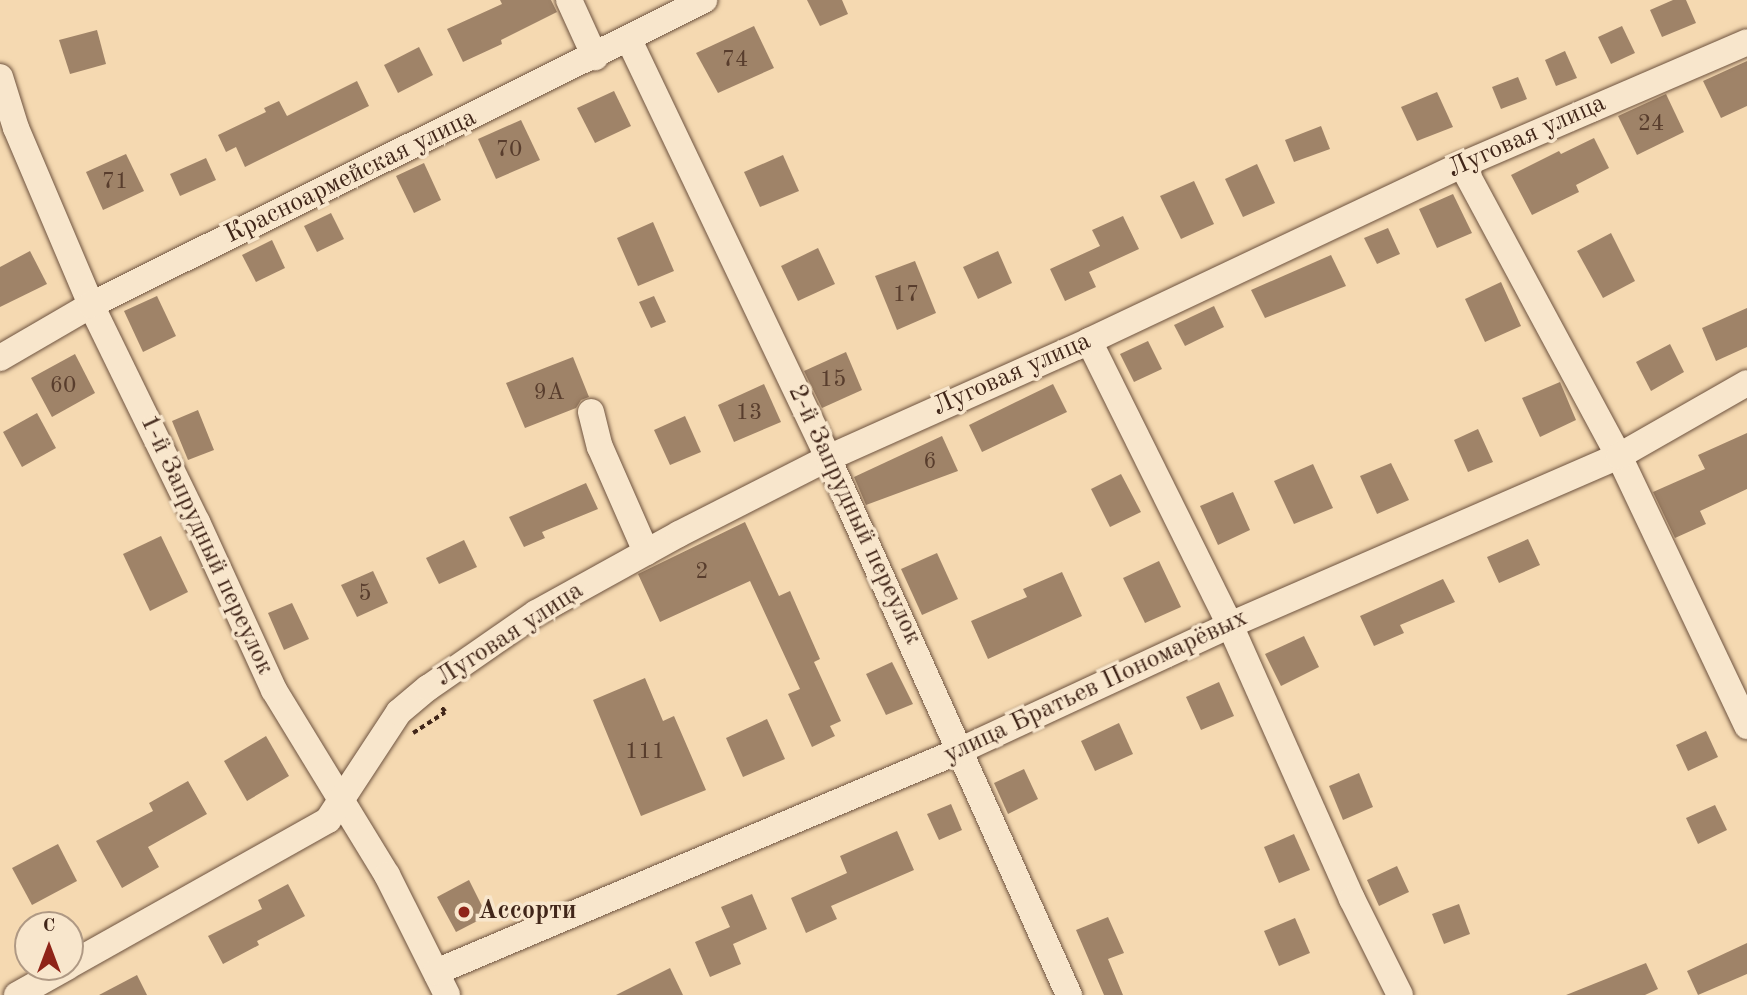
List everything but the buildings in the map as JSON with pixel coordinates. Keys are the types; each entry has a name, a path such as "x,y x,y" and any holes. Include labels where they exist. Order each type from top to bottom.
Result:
{"street":[{"path":"569,0 595,57"},
{"name":"Красноармейская улица","path":"0,358 92,305 595,57 704,0"},
{"name":"2-й Запрудный переулок","path":"629,40 828,458 1069,995"},
{"name":"Луговая улица","path":"343,801 399,712 428,688 536,613 646,552 828,458 1089,341 1462,165 1747,42"},
{"name":"1-й Запрудный переулок","path":"0,77 16,128 92,305 197,522 274,690 387,875 442,983"},
{"path":"1462,165 1619,456 1747,726"},
{"path":"1089,341 1230,625 1352,899 1400,995"},
{"name":"улица Братьев Пономарёвых","path":"442,983 961,750 1230,625 1619,456 1747,383"},
{"path":"591,412 600,447 646,552"},
{"path":"84,957 328,820 343,801"},
{"path":"17,995 42,981"}],"place":[{"name":"Ассорти","path":"464,912"}]}
